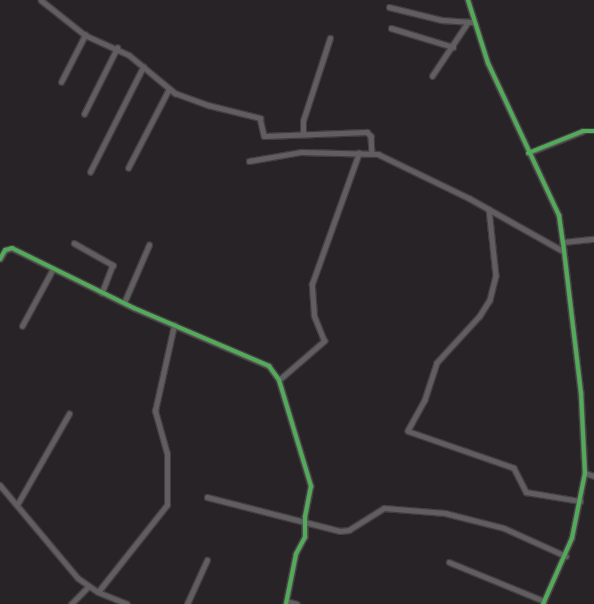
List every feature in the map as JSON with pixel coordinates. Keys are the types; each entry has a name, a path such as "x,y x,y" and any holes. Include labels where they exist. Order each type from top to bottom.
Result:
{"street":[{"path":"41,0 85,35 117,48 143,67 168,89 208,105 257,116 261,120 264,136 303,133 367,132 371,136 372,153"},
{"path":"449,562 544,603 566,556 580,501 585,473 580,392 559,215 528,153 471,22 468,0"},
{"path":"389,7 442,20 471,22"},
{"path":"432,76 471,22"},
{"path":"391,28 453,47"},
{"path":"61,82 85,35"},
{"path":"303,133 303,121 330,38"},
{"path":"84,114 117,48"},
{"path":"90,172 143,67"},
{"path":"128,168 168,89"},
{"path":"528,153 583,131 594,131"},
{"path":"249,161 301,152 359,152 372,153 390,158 489,209 564,251"},
{"path":"278,380 324,341 314,316 312,284 359,152"},
{"path":"489,209 496,276 490,300 480,316 437,363 425,400 408,431 514,468 526,492 580,501"},
{"path":"563,242 594,239"},
{"path":"74,243 113,265 102,292"},
{"path":"124,303 149,245"},
{"path":"0,259 8,247 124,303 263,362 278,380 310,476 305,537 296,554 286,602 297,604"},
{"path":"22,326 53,269"},
{"path":"98,592 167,505 167,454 155,411 174,325"},
{"path":"17,505 69,414"},
{"path":"585,473 594,476"},
{"path":"0,485 64,565 88,587 127,604"},
{"path":"207,497 340,531 349,530 384,508 424,510 504,528 566,556"},
{"path":"187,604 207,560"},
{"path":"70,604 88,587"}],"cycle path":[{"path":"468,0 488,63 559,215 563,242 581,392 585,473 572,538 543,604"},
{"path":"528,153 583,131 594,131"},
{"path":"0,259 5,250 12,248 134,308 269,366 279,380 311,486 305,516 305,537 296,554 286,604"}]}
